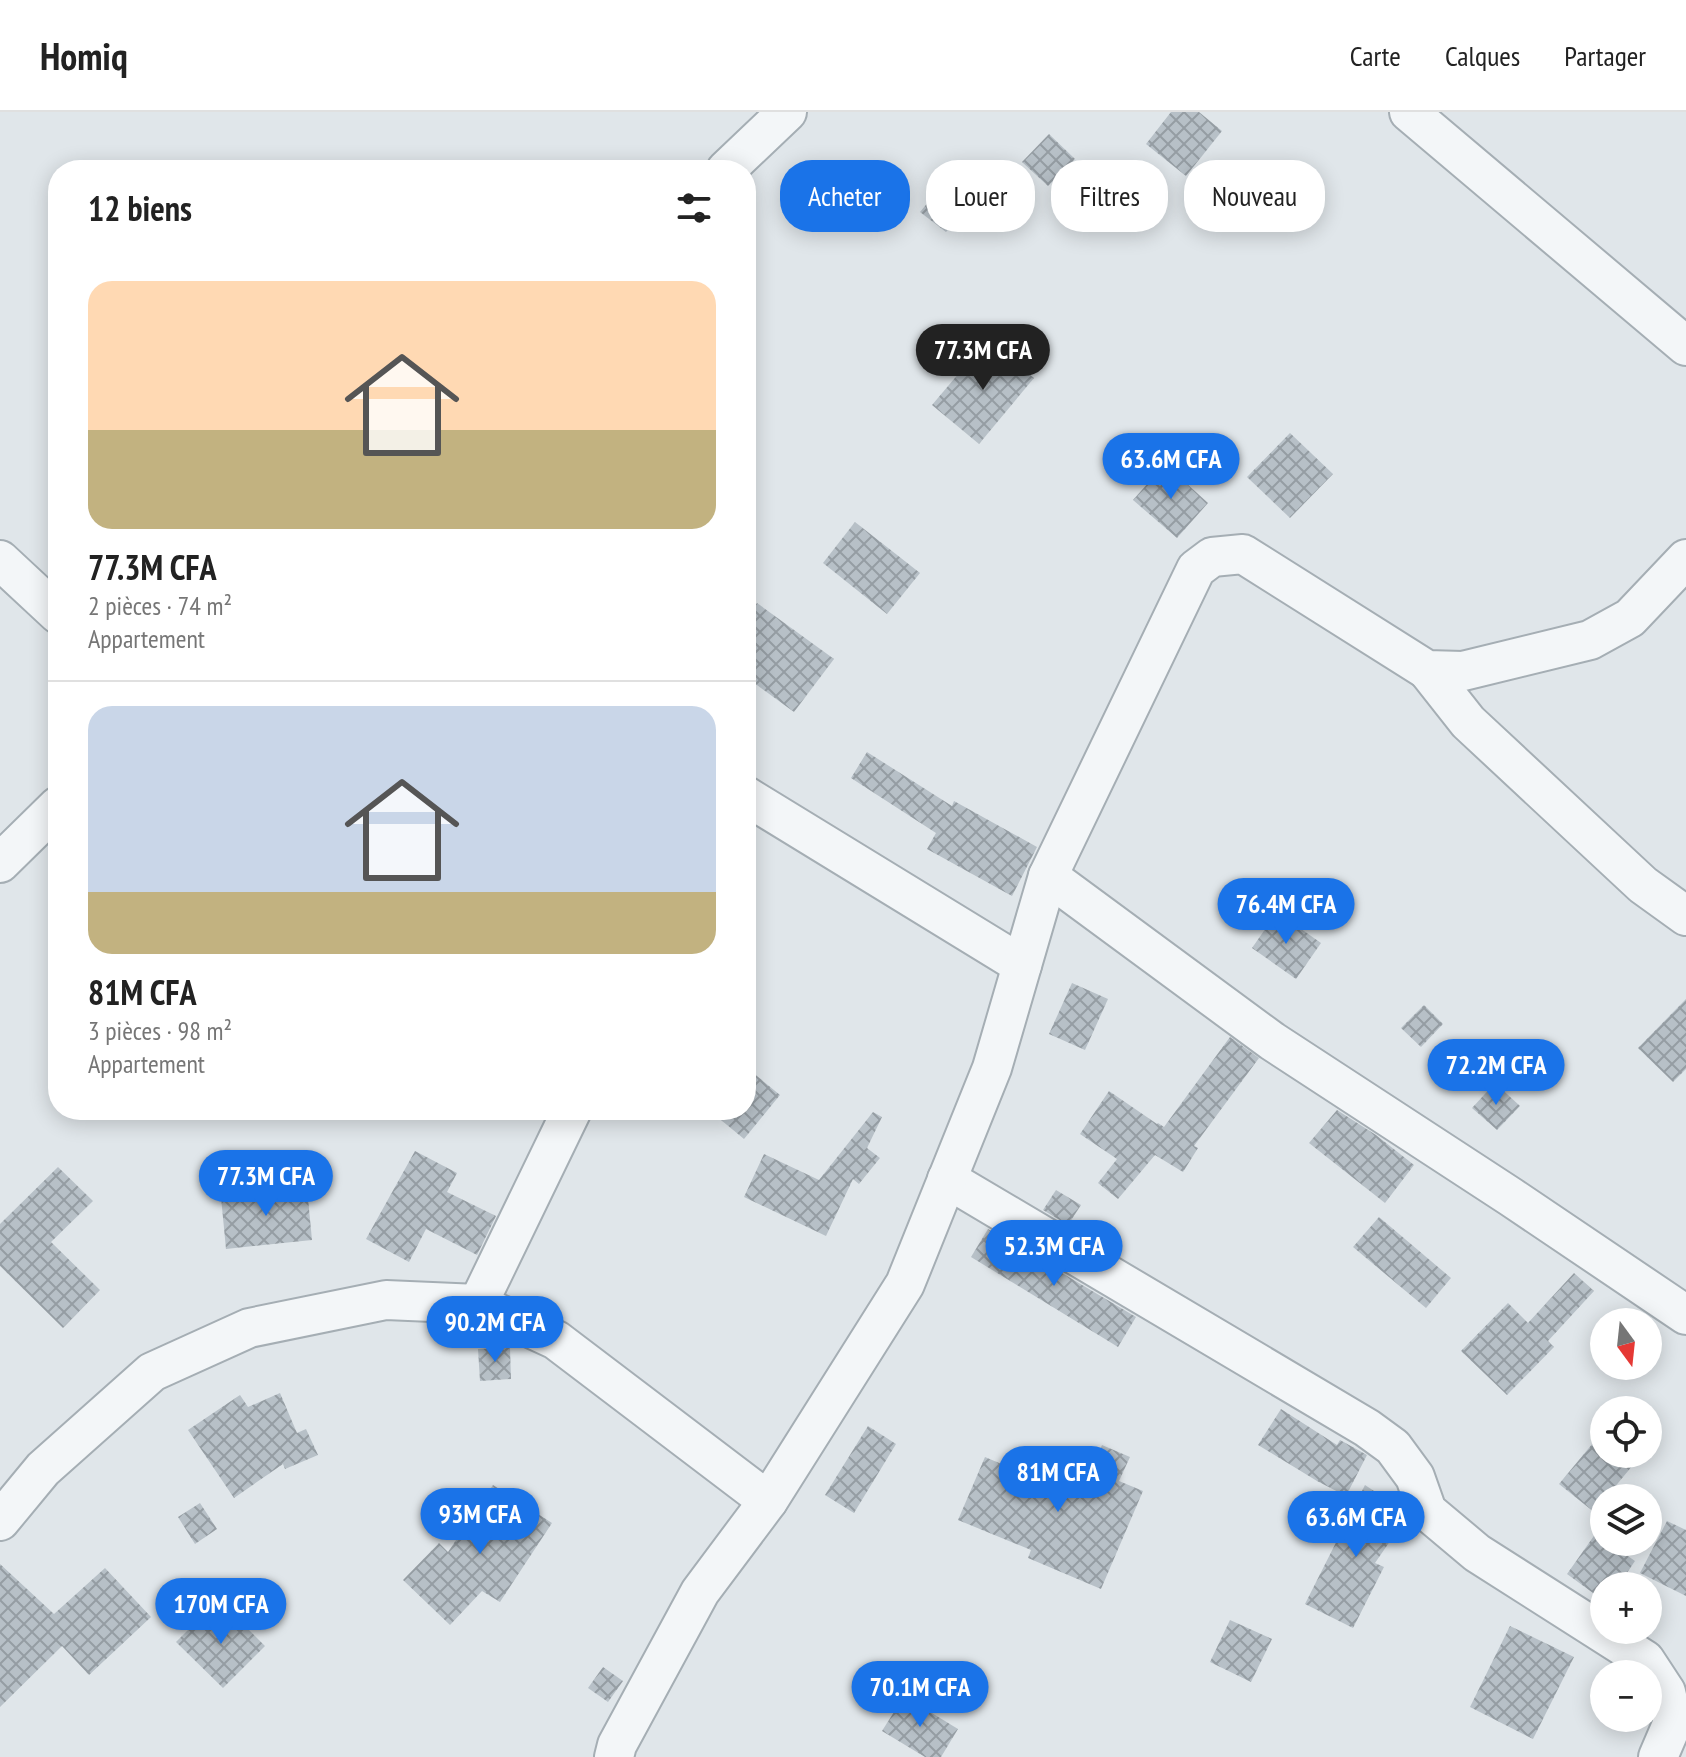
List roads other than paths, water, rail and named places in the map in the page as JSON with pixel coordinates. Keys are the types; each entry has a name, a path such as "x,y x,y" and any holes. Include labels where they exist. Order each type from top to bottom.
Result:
{"street":[{"path":"737,160 787,112"},
{"path":"1409,112 1686,346"},
{"path":"614,1757 617,1745 700,1592 768,1501 905,1284 992,1068 1048,876 1196,569 1212,557 1243,554 1427,670 1479,733 1643,885 1686,916"},
{"path":"1427,670 1463,671 1590,640 1630,618 1686,559"},
{"path":"0,560 48,605"},
{"path":"756,802 1022,965"},
{"path":"0,863 48,816"},
{"path":"1048,876 1272,1041 1686,1315"},
{"path":"478,1304 567,1120"},
{"path":"947,1179 1367,1428 1393,1447 1415,1477 1427,1511 1477,1553 1645,1660 1666,1692 1673,1722 1658,1757"},
{"path":"0,1521 43,1469 152,1372 249,1328 386,1300 478,1304 556,1340 768,1501"}]}
